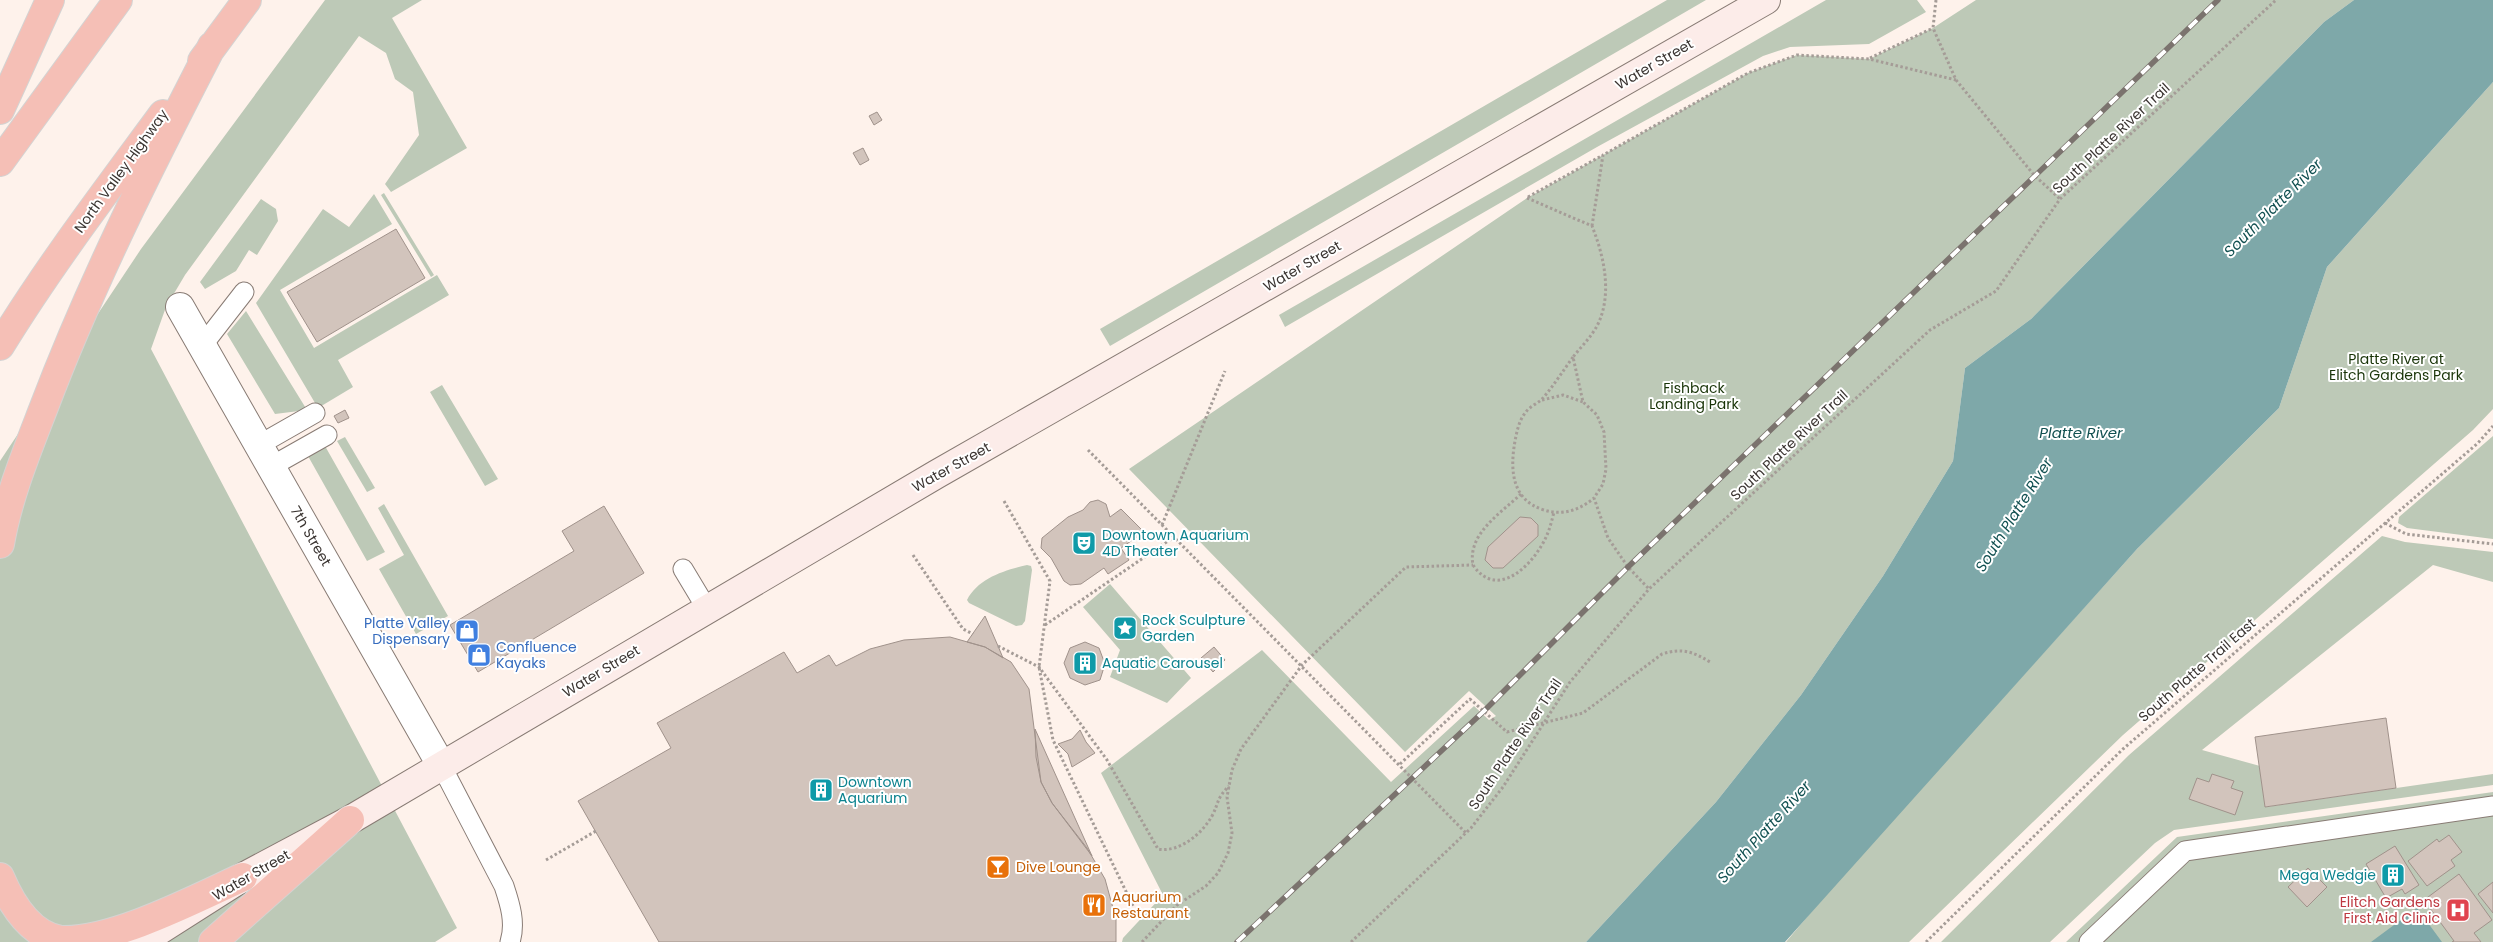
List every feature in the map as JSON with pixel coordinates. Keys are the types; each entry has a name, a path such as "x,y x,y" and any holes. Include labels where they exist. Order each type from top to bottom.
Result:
{"highway":[{"path":"0,110 50,0"},
{"path":"0,162 118,0"},
{"name":"North Valley Highway","path":"0,346 21,312 96,204 247,0"},
{"path":"0,544 3,524 25,457 60,364 154,160 212,46"},
{"path":"213,942 350,820"},
{"path":"0,877 9,899 22,916 39,930 60,940 90,940 127,930 243,877"}],"street":[{"name":"Water Street","path":"141,942 243,877 350,820 937,474 1766,0"},
{"name":"7th Street","path":"180,307 442,766"}],"lane":[{"path":"202,346 244,292"},
{"path":"265,455 315,413"},
{"path":"265,455 327,435"},
{"path":"684,569 708,609"},
{"path":"442,766 504,886 511,905 510,942"},
{"path":"2089,942 2185,851 2493,806"}],"path":[{"path":"1936,0 1933,28 1956,80 2034,175 2060,200"},
{"name":"South Platte River Trail","path":"1351,942 1466,833 1503,787 1570,682 1649,589 1930,330 1996,291 2060,200 2276,0"},
{"path":"1869,59 1933,28"},
{"path":"1592,226 1528,198 1748,73 1797,54 1869,59 1956,80"},
{"path":"1542,400 1564,395 1583,402 1597,415 1604,432 1606,469 1603,484 1594,498 1578,509 1554,512 1532,505 1521,494 1514,482 1511,461 1517,430 1526,412 1542,400 1598,325 1606,292 1602,251 1592,226 1603,155"},
{"path":"1573,357 1583,402"},
{"path":"1162,525 1225,370"},
{"name":"South Platte Trail East","path":"1926,942 2123,749 2478,443 2493,426"},
{"path":"1088,450 1466,833"},
{"path":"1521,494 1475,540 1471,555 1473,565 1480,574 1488,579 1497,581 1512,577 1537,553 1547,535 1554,512"},
{"path":"1594,498 1608,538 1628,567 1649,589"},
{"path":"1004,500 1050,581 1039,667 1053,740 1133,906"},
{"path":"2385,523 2406,534 2493,544"},
{"path":"1044,626 1174,537"},
{"path":"913,555 963,629 973,634"},
{"path":"1142,942 1178,905 1206,886 1218,873 1228,853 1232,833 1227,797 1232,770 1241,749 1302,665 1406,567 1473,565"},
{"path":"998,646 1039,667 1107,760 1158,849 1167,851 1176,848 1200,833 1212,815 1218,797 1229,786"},
{"path":"1400,764 1470,699 1507,732 1583,713 1662,654 1677,649 1697,654 1710,662"},
{"path":"546,860 596,831"}],"green space":[{"path":"325,0 422,0 392,18 467,148 391,192 385,184 419,135 413,92 395,79 386,53 359,36 185,275 166,307 151,349 457,928 435,942 0,942 0,461 141,249"},
{"path":"1667,0 1706,0 1110,346 1100,329"},
{"path":"1826,0 1917,0 1926,12 1869,44 1790,47 1763,56 1597,147 1285,327 1279,315"},
{"name":"Fishback Landing Park","path":"1976,0 2354,0 2324,22 2031,319 1965,368 1953,461 1883,576 1801,695 1716,802 1586,942 1122,942 1123,938 1163,895 1101,773 1262,650 1391,782 1474,706 1489,720 1496,716 1469,691 1405,752 1129,469 1527,198 1748,73 1797,55 1869,59 1933,28"},
{"name":"Platte River at Elitch Gardens Park","path":"2493,82 2493,409 2473,430 2123,735 1909,942 1786,942 1828,892 2137,549 2279,408 2327,267"},
{"path":"384,193 434,275 431,277 381,195"},
{"path":"374,194 392,224 280,290 314,348 437,275 449,295 338,360 353,387 318,408 256,303 323,209 349,227"},
{"path":"261,199 276,209 278,221 257,255 249,250 236,271 205,289 200,282"},
{"path":"246,311 307,410 275,414 227,334"},
{"path":"442,385 498,479 485,486 430,392"},
{"path":"2493,436 2493,539 2407,528 2398,523 2399,517"},
{"path":"345,437 375,488 367,492 337,441"},
{"path":"325,446 385,552 367,561 308,456"},
{"path":"384,504 448,616 416,634 379,569 404,555 378,508"},
{"path":"2382,536 2405,542 2493,552 2493,582 2433,565 2202,750 2260,766 2266,807 2493,774 2493,785 2174,830 2155,843 2050,942 1941,942 2129,755"},
{"path":"1027,565 1031,566 1032,570 1025,621 1022,625 1016,626 969,603 967,600 978,586 993,576"},
{"name":"Rock Sculpture Garden","path":"1110,584 1191,678 1167,703 1110,677 1120,650 1083,607"},
{"path":"2493,792 2493,942 2066,942 2177,837"}],"water":[{"name":"Platte River","path":"2354,0 2493,0 2493,82 2327,267 2279,408 2137,549 1785,942 1586,942 1716,802 1801,695 1883,576 1953,461 1965,368 2031,319 2324,22"},
{"path":"2417,908 2442,942 2371,942"}],"building":[{"path":"877,112 882,120 874,125 869,116"},
{"path":"863,148 869,160 860,165 853,153"},
{"path":"396,229 425,278 317,342 287,292"},
{"path":"345,410 349,418 338,423 334,416"},
{"name":"Downtown Aquarium 4D Theater","path":"1098,500 1106,504 1110,517 1121,509 1144,532 1121,548 1129,560 1108,574 1104,568 1081,584 1070,585 1064,581 1051,558 1041,548 1042,538 1068,517 1083,510 1090,502"},
{"path":"604,506 644,573 478,672 450,625 574,551 562,531"},
{"path":"1520,517 1531,518 1538,525 1538,536 1503,568 1493,568 1485,560 1488,547"},
{"path":"985,616 1003,658 985,647 967,642"},
{"name":"Downtown Aquarium","path":"950,637 985,647 1011,662 1029,689 1041,782 1052,803 1087,848 1105,879 1116,919 1116,942 659,942 578,801 671,748 657,723 784,652 797,673 829,655 836,666 870,649 904,640"},
{"name":"Aquatic Carousel","path":"1085,642 1099,648 1105,664 1100,680 1085,685 1070,678 1064,663 1070,648"},
{"path":"1214,647 1225,660 1213,672 1201,658"},
{"path":"2386,718 2396,788 2265,807 2255,737"},
{"path":"1035,729 1092,856 1052,803 1041,782 1036,757"},
{"path":"1080,730 1086,742 1095,753 1072,767 1068,754 1058,744 1072,739"},
{"path":"2212,774 2234,781 2231,788 2243,792 2235,815 2189,799 2197,778 2209,782"},
{"path":"2449,835 2462,852 2451,860 2455,866 2427,886 2408,861 2437,839 2439,842"},
{"name":"Mega Wedgie","path":"2395,846 2419,885 2405,894 2402,889 2386,898 2366,864"},
{"path":"2308,868 2327,887 2307,907 2288,887"},
{"name":"Elitch Gardens First Aid Clinic","path":"2459,874 2492,920 2474,933 2481,942 2452,942 2454,941 2424,900"},
{"path":"2493,882 2493,913 2478,894"}],"railway":[{"path":"1237,942 1484,711 1628,567 2218,0"}],"place":[{"name":"Downtown Aquarium 4D Theater","path":"1084,543"},
{"name":"Rock Sculpture Garden","path":"1125,628"},
{"name":"Platte Valley Dispensary","path":"467,631"},
{"name":"Confluence Kayaks","path":"479,655"},
{"name":"Aquatic Carousel","path":"1085,663"},
{"name":"Downtown Aquarium","path":"821,790"},
{"name":"Dive Lounge","path":"998,867"},
{"name":"Mega Wedgie","path":"2393,875"},
{"name":"Aquarium Restaurant","path":"1094,905"},
{"name":"Elitch Gardens First Aid Clinic","path":"2458,910"}],"water label":[{"name":"South Platte River","path":"2273,208"},
{"name":"South Platte River","path":"2014,515"},
{"name":"South Platte River","path":"1764,832"}]}
